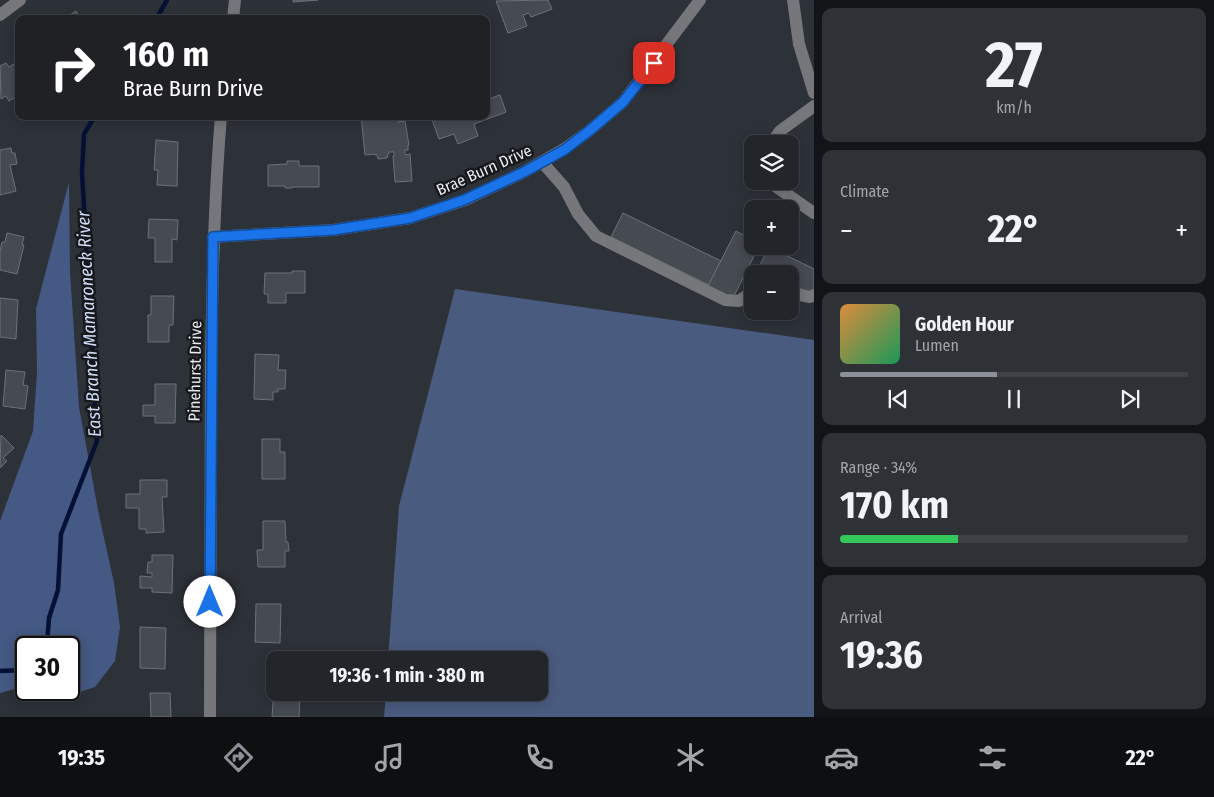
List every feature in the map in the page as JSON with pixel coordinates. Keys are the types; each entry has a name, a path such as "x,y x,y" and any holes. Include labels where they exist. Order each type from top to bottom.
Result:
{"street":[{"path":"0,14 20,0"},
{"path":"233,15 235,0"},
{"name":"Brae Burn Drive","path":"213,237 333,230 410,218 464,200 564,150 589,131 623,102 700,0"},
{"path":"793,0 799,44 814,91"},
{"path":"777,135 814,106"},
{"name":"Pinehurst Drive","path":"210,717 210,430 213,237 215,181 221,120"},
{"path":"542,162 564,187 578,214 596,236 724,300 739,301 744,298"},
{"path":"781,190 814,213"},
{"path":"799,294 814,295"}],"shaded area":[{"path":"69,182 70,272 79,407 114,583 120,627 115,661 95,687 80,692 80,636 15,636 15,689 0,693 0,521 33,431 37,372 36,309"},
{"path":"455,289 814,340 814,717 384,717 385,701 548,701 548,651 389,651 399,506"}],"building":[{"path":"293,0 318,0 293,2"},
{"path":"548,0 552,9 531,17 529,13 523,15 527,26 508,33 496,1"},
{"path":"76,11 78,15 70,15"},
{"path":"6,63 9,67 15,63 15,97 9,101 6,96 1,99 0,66"},
{"path":"500,95 506,112 490,118 490,99"},
{"path":"361,120 405,121 409,145 408,150 405,150 405,155 410,154 412,181 395,182 394,152 389,152 387,158 378,159 375,154 365,155"},
{"path":"432,120 485,120 474,124 478,136 458,144 454,134 439,139"},
{"path":"156,140 178,142 177,186 157,185 158,170 154,170"},
{"path":"11,148 12,153 15,153 17,164 10,165 16,191 0,195 0,150"},
{"path":"287,161 299,161 299,166 319,166 319,187 285,188 285,186 268,186 268,165 287,164"},
{"path":"623,213 721,261 709,285 611,237"},
{"path":"149,219 178,220 177,240 172,239 172,262 155,262 155,238 148,238"},
{"path":"736,231 744,236 744,255 754,255 750,265 744,265 744,276 733,298 708,286"},
{"path":"7,233 24,237 17,274 0,270 0,251"},
{"path":"765,255 785,255 814,269 814,295 799,288 799,265 760,265"},
{"path":"292,271 305,271 305,293 286,293 286,303 268,303 268,294 264,294 265,273 292,273"},
{"path":"151,296 174,296 173,325 169,325 169,342 148,342 148,315 151,315"},
{"path":"0,298 18,300 16,339 0,337"},
{"path":"255,354 279,355 278,370 286,370 285,389 278,389 278,392 273,392 273,400 254,399"},
{"path":"6,370 25,372 23,385 28,386 25,409 3,406"},
{"path":"155,384 176,384 175,423 155,423 155,416 143,416 143,405 155,405"},
{"path":"1,435 14,448 3,458 7,461 0,468"},
{"path":"262,439 280,439 280,452 285,452 285,479 262,479"},
{"path":"140,480 167,480 167,497 162,497 164,532 146,533 146,529 139,529 139,508 126,508 126,494 140,494"},
{"path":"263,521 285,521 286,542 288,542 289,551 285,551 285,567 258,567 257,550 263,550"},
{"path":"152,555 173,555 172,593 152,592 152,588 140,588 140,576 152,577 152,573 147,573 148,562 152,562"},
{"path":"256,604 281,604 280,643 255,642"},
{"path":"140,627 166,628 165,669 140,668"},
{"path":"150,693 170,693 171,717 151,717"},
{"path":"273,701 300,701 299,717 272,717"}],"waterway":[{"name":"East Branch Mamaroneck River","path":"158,15 167,0"},
{"name":"East Branch Mamaroneck River","path":"48,636 49,618 58,590 61,534 97,441 82,172 84,134 93,120"},
{"name":"East Branch Mamaroneck River","path":"0,671 15,670"}],"route":[{"path":"210,602 213,237 333,230 410,218 464,200 524,172 564,150 623,102 654,63"}]}
